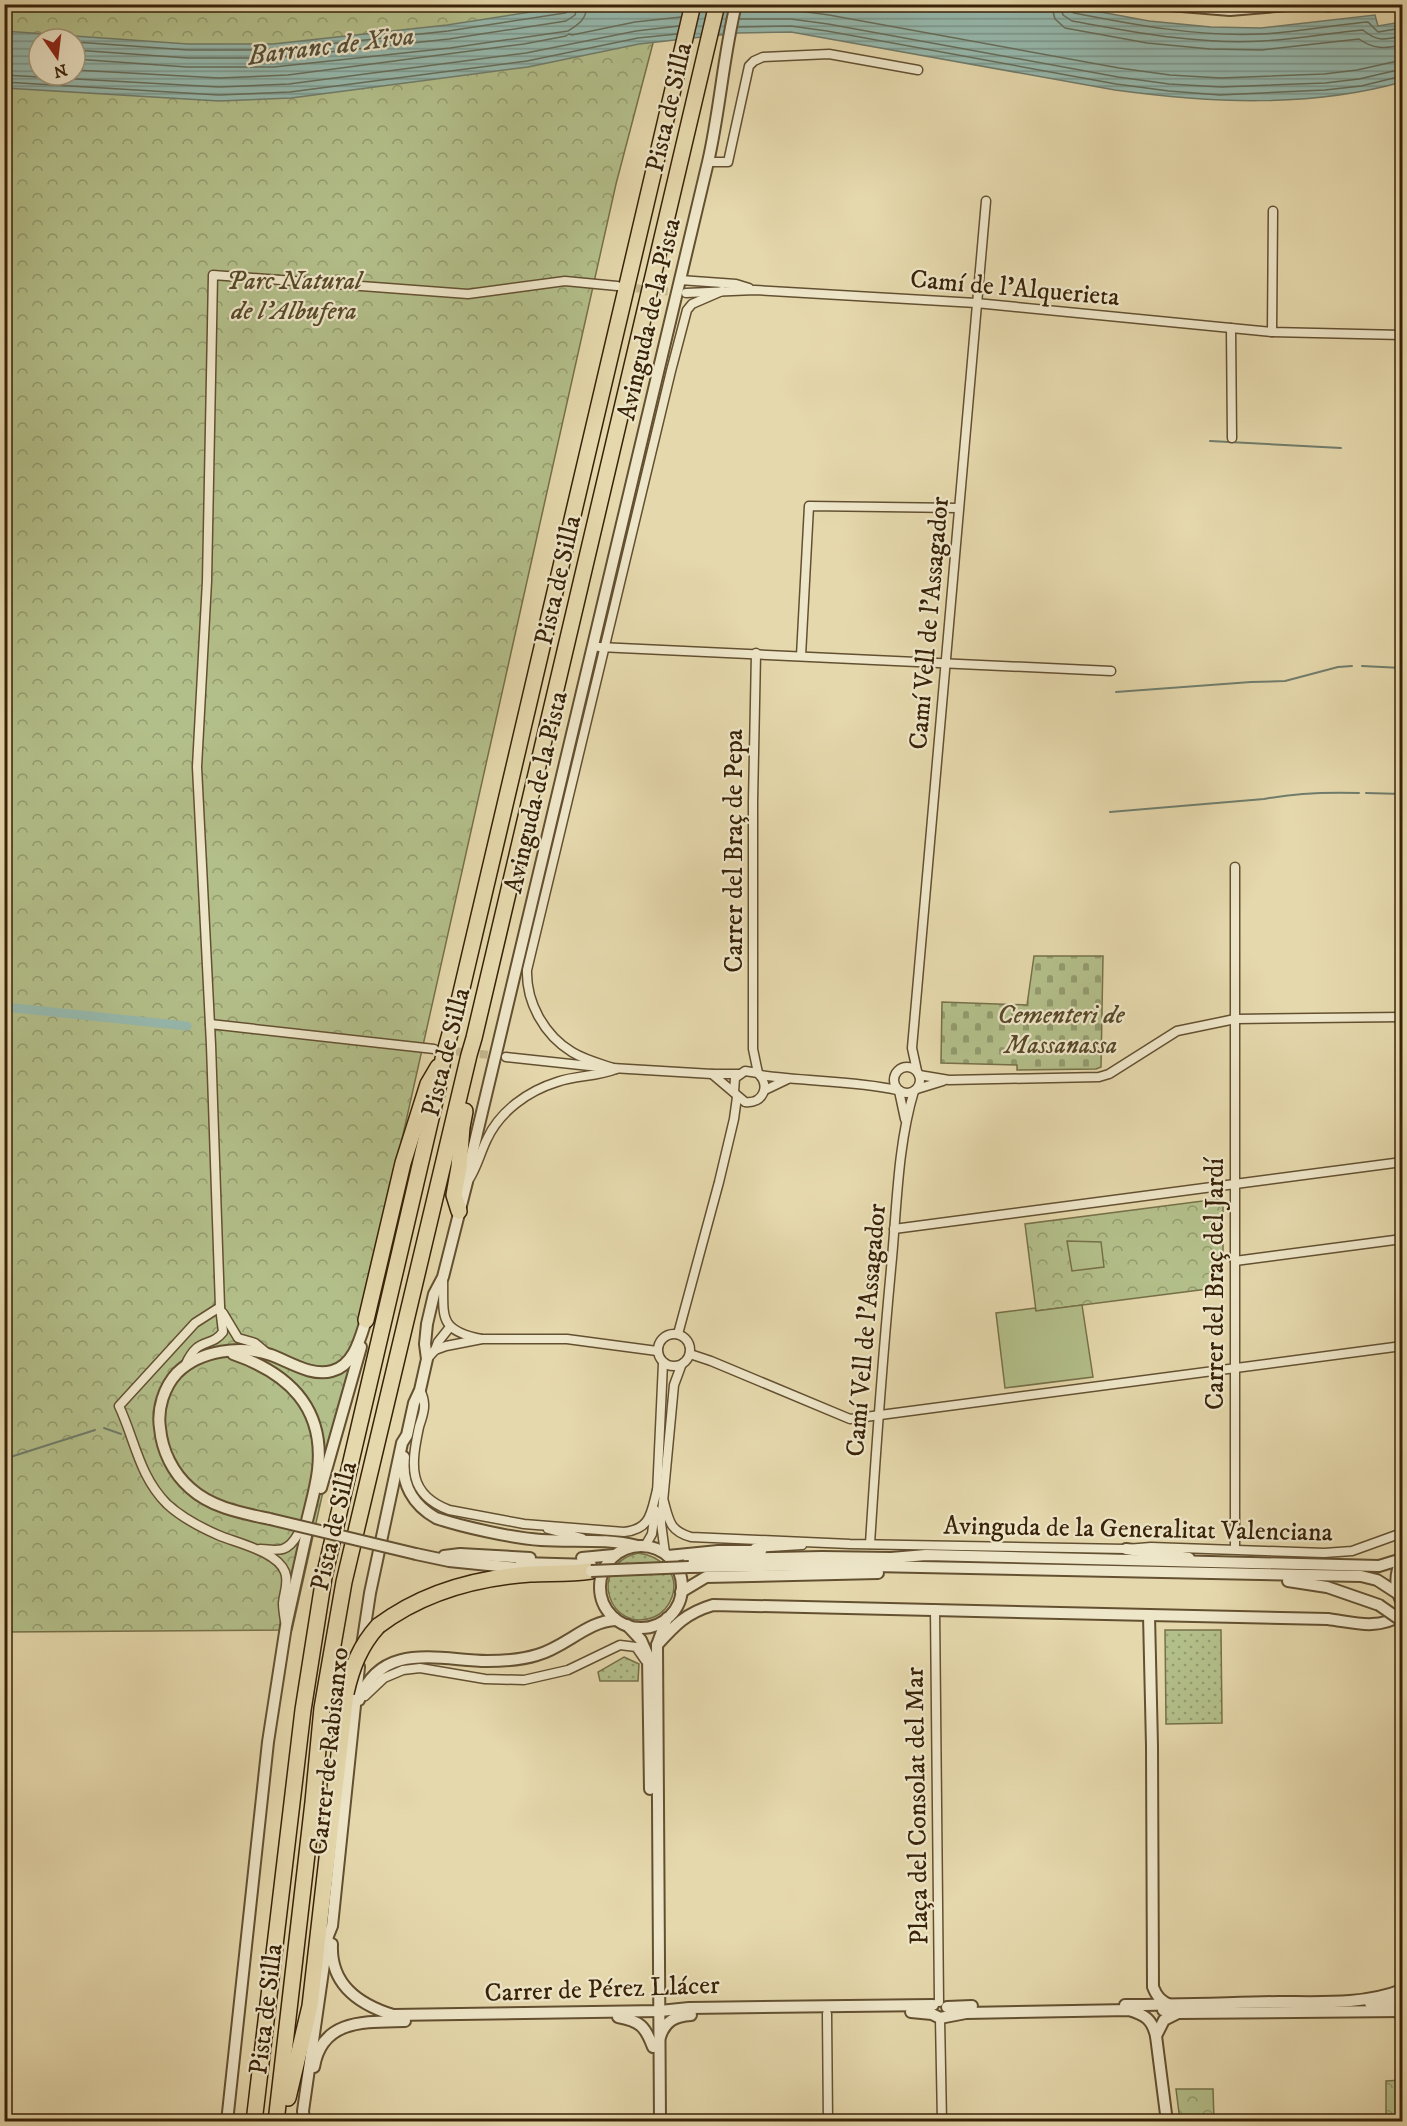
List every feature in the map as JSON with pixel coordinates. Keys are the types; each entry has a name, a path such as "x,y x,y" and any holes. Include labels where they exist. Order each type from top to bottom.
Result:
{"highway":[{"name":"Pista de Silla","path":"254,2121 303,1710 324,1577 439,1084 438,1054 458,1005 693,4"},
{"name":"Pista de Silla","path":"276,2121 322,1708 344,1582 717,4"},
{"path":"459,1211 454,1195 462,1127 477,1058 474,1038"},
{"path":"366,1320 403,1163 438,1054"},
{"path":"285,2121 289,2089 310,2006 346,1693 352,1666 366,1640 378,1626 398,1611 441,1591 491,1578 591,1568"}],"street":[{"name":"Avinguda de la Pista","path":"450,1327 445,1318 443,1276 593,646 651,430 664,348 715,132 720,84 736,4"},
{"path":"1160,5 1230,10 1300,4"},
{"path":"1311,4 1328,7 1348,4"},
{"path":"708,162 728,162 749,66 754,60 763,57 829,54 918,70"},
{"name":"Camí Vell de l'Assagador","path":"918,1073 912,1048 986,201"},
{"path":"1272,332 1273,211"},
{"path":"185,1366 196,1347 219,1338 223,1332 220,1307 210,1024 197,767 207,581 213,275 468,294 565,281 617,286"},
{"name":"Camí de l'Alquerieta","path":"680,280 736,284 755,290"},
{"name":"Camí de l'Alquerieta","path":"686,293 755,290 976,303 1272,332 1402,334"},
{"name":"Avinguda de la Pista","path":"651,430 671,370 687,310 692,304 722,291"},
{"path":"1231,328 1232,438"},
{"path":"664,348 671,370"},
{"path":"643,463 651,430"},
{"name":"Avinguda de la Pista","path":"616,1069 572,1052 547,1030 530,998 527,970 605,647 643,463"},
{"path":"801,656 809,506 958,508"},
{"path":"593,646 1111,671"},
{"name":"Carrer del Braç de Pepa","path":"756,653 753,802 753,1049 759,1074"},
{"name":"Carrer del Braç del Jardí","path":"1235,867 1235,1549"},
{"path":"873,1084 910,1067 918,1073 949,1080 1099,1077 1109,1074 1177,1031 1235,1019 1402,1017"},
{"path":"210,1024 438,1054"},
{"name":"Camí Vell de l'Assagador","path":"899,1071 912,1048"},
{"name":"Carrer del Braç de Pepa","path":"743,1072 753,1049"},
{"path":"506,1057 616,1069 712,1074 743,1072 788,1079 873,1084 907,1094 949,1080"},
{"path":"467,1182 474,1172 483,1147 495,1125 525,1097 548,1085 571,1077 605,1074 616,1069"},
{"path":"898,1090 894,1082 899,1071"},
{"path":"678,1334 734,1119 735,1078 743,1072"},
{"path":"916,1090 920,1082 918,1073"},
{"path":"712,1074 735,1094 749,1102"},
{"path":"759,1074 764,1082 765,1090"},
{"path":"734,1119 749,1102 759,1099 765,1090 788,1079"},
{"name":"Camí Vell de l'Assagador","path":"898,1090 905,1119"},
{"name":"Camí Vell de l'Assagador","path":"870,1544 878,1416 905,1119 916,1090"},
{"path":"894,1229 1402,1162"},
{"path":"1235,1261 1402,1239"},
{"name":"Carrer de Rabisanxo","path":"304,2121 303,2111 310,2057 328,1936 332,1926 356,1709 356,1691 370,1593 402,1443 407,1435 427,1359 424,1344 434,1294 443,1276"},
{"path":"220,1307 238,1338 255,1343 269,1354"},
{"path":"220,1307 195,1323 119,1406 127,1423 140,1465 153,1488 169,1506 215,1534 251,1547 281,1564 287,1585 283,1604 286,1626"},
{"path":"366,1320 354,1353 337,1370 321,1373 269,1354 243,1350 201,1356 185,1366 168,1387 159,1415 160,1436 170,1464 190,1488 203,1497 237,1512 416,1554 488,1566 591,1568 822,1557 891,1558 926,1555"},
{"path":"227,1352 249,1359 280,1376 302,1399 310,1414 319,1451 317,1477 308,1518 364,1339 366,1320"},
{"path":"427,1359 450,1327 464,1335 482,1339"},
{"path":"667,1618 648,1627 627,1625 616,1620 607,1611 599,1588 606,1564 614,1555 626,1548 641,1546 651,1534 657,1490 663,1363 657,1351 658,1344 665,1337 678,1334"},
{"path":"654,2121 657,1645 667,1618 679,1602 681,1592 681,1578 676,1566 666,1555 661,1523 674,1385 681,1366 690,1354 688,1342 678,1334"},
{"path":"435,1350 482,1339 567,1339 657,1351"},
{"path":"690,1354 850,1419 1402,1346"},
{"path":"663,1363 672,1367 681,1366"},
{"name":"Carrer de Rabisanxo","path":"420,1390 424,1404 412,1465 415,1477 429,1499 449,1510 524,1524"},
{"path":"407,1435 403,1466 408,1490 426,1512 448,1522 542,1540 586,1539 621,1542 666,1555 850,1544"},
{"path":"524,1524 624,1532 635,1530 647,1522 657,1490"},
{"path":"664,1502 669,1524 680,1534 691,1537 850,1544"},
{"path":"524,1524 586,1539"},
{"name":"Avinguda de la Generalitat Valenciana","path":"850,1544 1126,1549 1150,1547 1346,1552 1402,1533"},
{"path":"251,1547 278,1551 292,1545 302,1535"},
{"path":"227,2121 268,1742 302,1535"},
{"path":"1126,1549 1175,1554 1246,1580 1301,1582 1327,1587 1378,1605 1402,1621"},
{"path":"718,1551 849,1551 1016,1563 1210,1568 1360,1576 1377,1580 1397,1593"},
{"path":"416,1554 591,1568"},
{"path":"444,1556 460,1554 531,1558 597,1558 614,1555"},
{"path":"1210,1568 1379,1566 1402,1559"},
{"path":"1402,1559 1396,1579 1397,1593 1402,1604"},
{"path":"689,1564 925,1567 1016,1563"},
{"path":"681,1592 706,1577 880,1572 925,1567"},
{"path":"657,1645 680,1620 698,1609 713,1605 1328,1619 1370,1624 1388,1623 1402,1615"},
{"name":"Plaça del Consolat del Mar","path":"935,1609 942,2121"},
{"path":"1149,1615 1153,1987 1156,1995 1162,2001 1178,2008 1402,2011"},
{"path":"356,1709 367,1682 385,1666 397,1661 422,1657 486,1661 524,1658 552,1650 599,1622 616,1620"},
{"path":"627,1625 641,1640 648,1656 656,2011 660,2037 660,2121"},
{"path":"356,1709 377,1682 403,1670 420,1668 485,1679 524,1680 568,1670 620,1645 636,1647 648,1664"},
{"name":"Carrer de Pérez Llácer","path":"332,1926 332,1953 339,1978 362,2003 393,2014 656,2011 689,2008 939,2010 1178,2008"},
{"path":"1156,2036 1164,2020 1178,2008 1340,2001 1374,1998 1402,1990"},
{"path":"1340,2001 1366,2004 1402,2001"},
{"name":"Carrer de Pérez Llácer","path":"660,2037 666,2024 680,2015 939,2010 966,2013 1178,2008"},
{"path":"1129,2010 1142,2014 1153,2024 1167,2121"},
{"path":"827,2013 828,2121"},
{"name":"Carrer de Pérez Llácer","path":"304,2121 308,2112 315,2060 321,2048 339,2030 361,2022 617,2017 635,2020 647,2030 654,2047"}],"green space":[{"name":"Parc Natural de l'Albufera","path":"4,5 663,5 616,184 292,1630 5,1632"},
{"name":"Cementeri de Massanassa","path":"1034,956 1103,956 1101,1067 1096,1069 1017,1070 1017,1065 941,1063 942,1002 1027,1005"},
{"path":"1218,1199 1223,1206 1223,1287 1036,1311 1025,1224"},
{"path":"1067,1241 1101,1242 1104,1267 1072,1271"},
{"path":"1082,1305 1093,1377 1005,1388 996,1313"},
{"path":"638,1553 654,1558 667,1567 671,1573 674,1588 671,1600 662,1612 654,1617 639,1620 625,1616 616,1608 610,1597 608,1584 612,1571 622,1560"},
{"path":"1165,1630 1221,1630 1222,1723 1166,1724"},
{"path":"624,1657 639,1664 638,1681 600,1681 598,1672"},
{"path":"1402,2080 1402,2121 1386,2121 1386,2081"},
{"path":"1176,2089 1213,2089 1214,2121 1180,2121"}],"water":[{"name":"Barranc de Xiva","path":"583,4 1058,4 1149,21 1211,27 1261,28 1375,15 1378,26 1402,22 1402,82 1331,96 1295,99 1259,101 1187,98 1115,90 791,32 738,33 639,44 528,67 291,98 219,101 5,88 4,31 27,33 27,87 87,87 87,37 188,44 273,44 447,25"}],"waterway":[{"path":"1210,441 1341,448"},
{"path":"1116,692 1285,681 1338,667 1352,666"},
{"path":"1362,666 1402,668"},
{"path":"1110,812 1300,794 1359,793"},
{"path":"1366,793 1402,794"},
{"path":"4,1007 187,1026"},
{"path":"104,1428 121,1434"},
{"path":"4,1459 95,1430"}],"tunnel":[{"path":"624,287 682,293"},
{"path":"444,1050 499,1056"}]}
